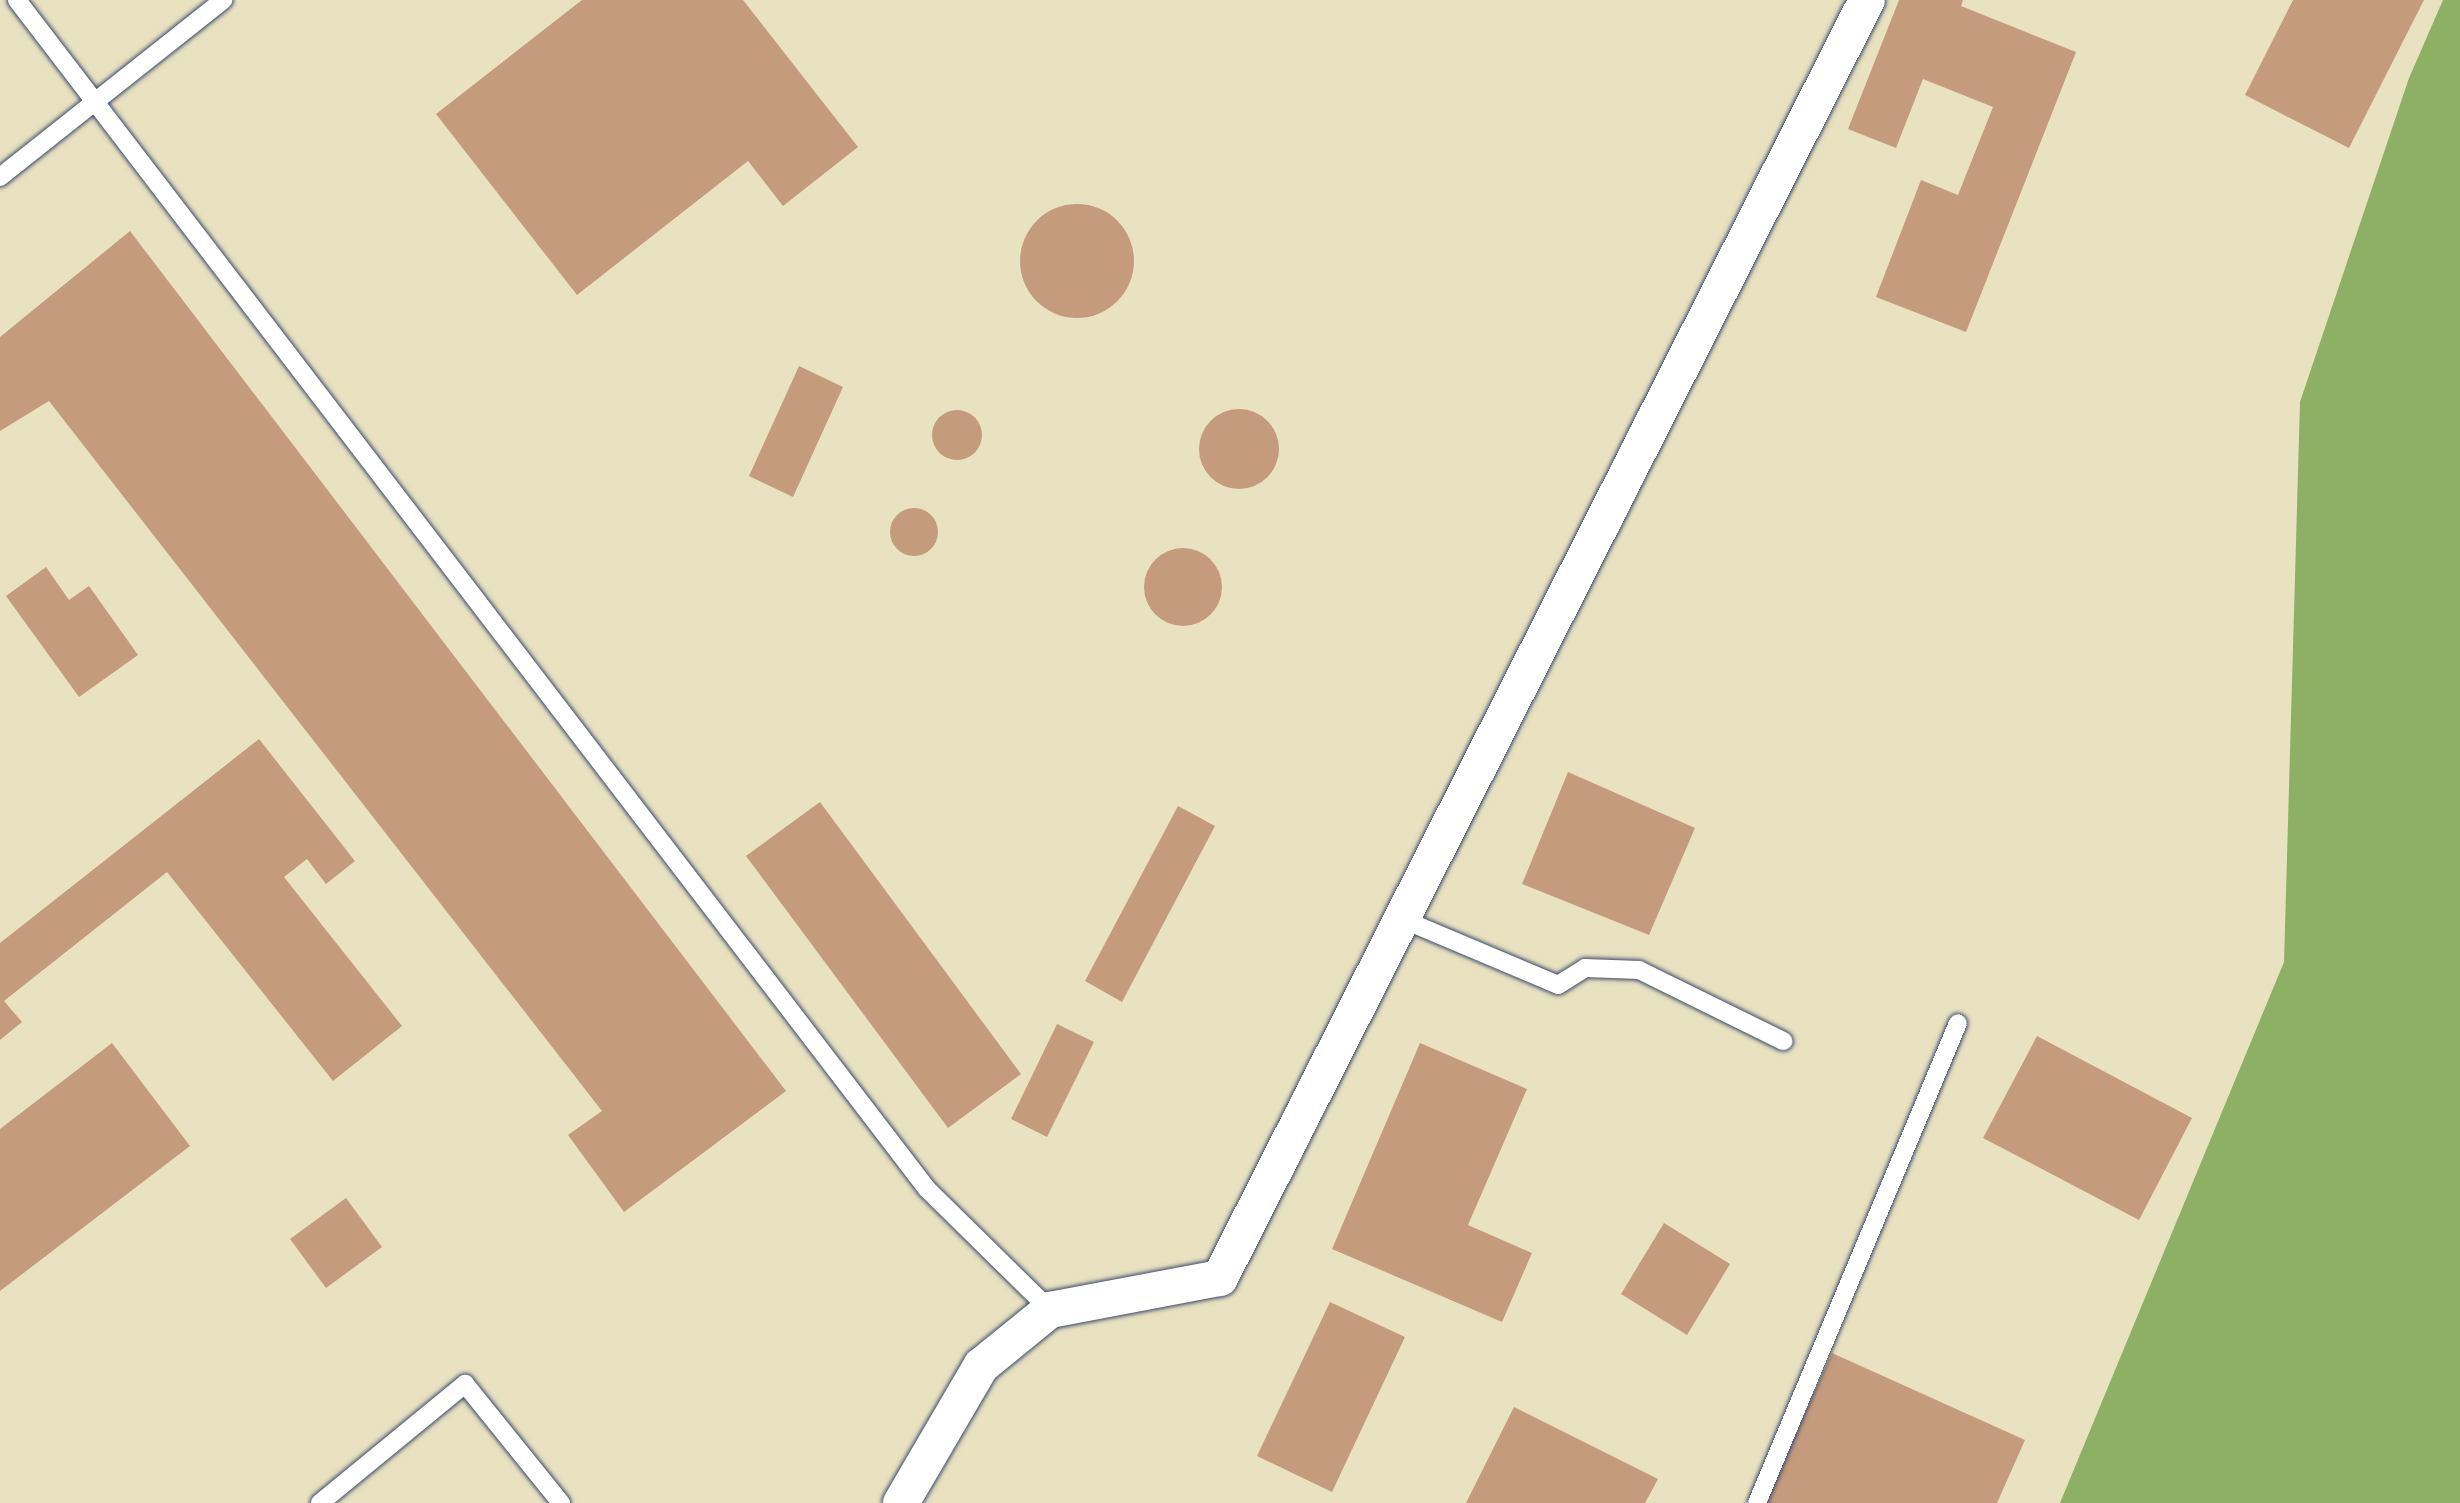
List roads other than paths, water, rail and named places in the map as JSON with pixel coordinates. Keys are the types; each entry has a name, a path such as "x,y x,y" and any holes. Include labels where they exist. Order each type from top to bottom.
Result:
{"street":[{"path":"901,1503 981,1366 1050,1310 1220,1278 1867,0"}],"lane":[{"path":"17,0 927,1189 1050,1310"},
{"path":"0,177 223,0"},
{"path":"1402,919 1558,985 1585,968 1639,970 1783,1041"},
{"path":"1757,1503 1958,1023"},
{"path":"320,1503 465,1384 561,1503"}]}
